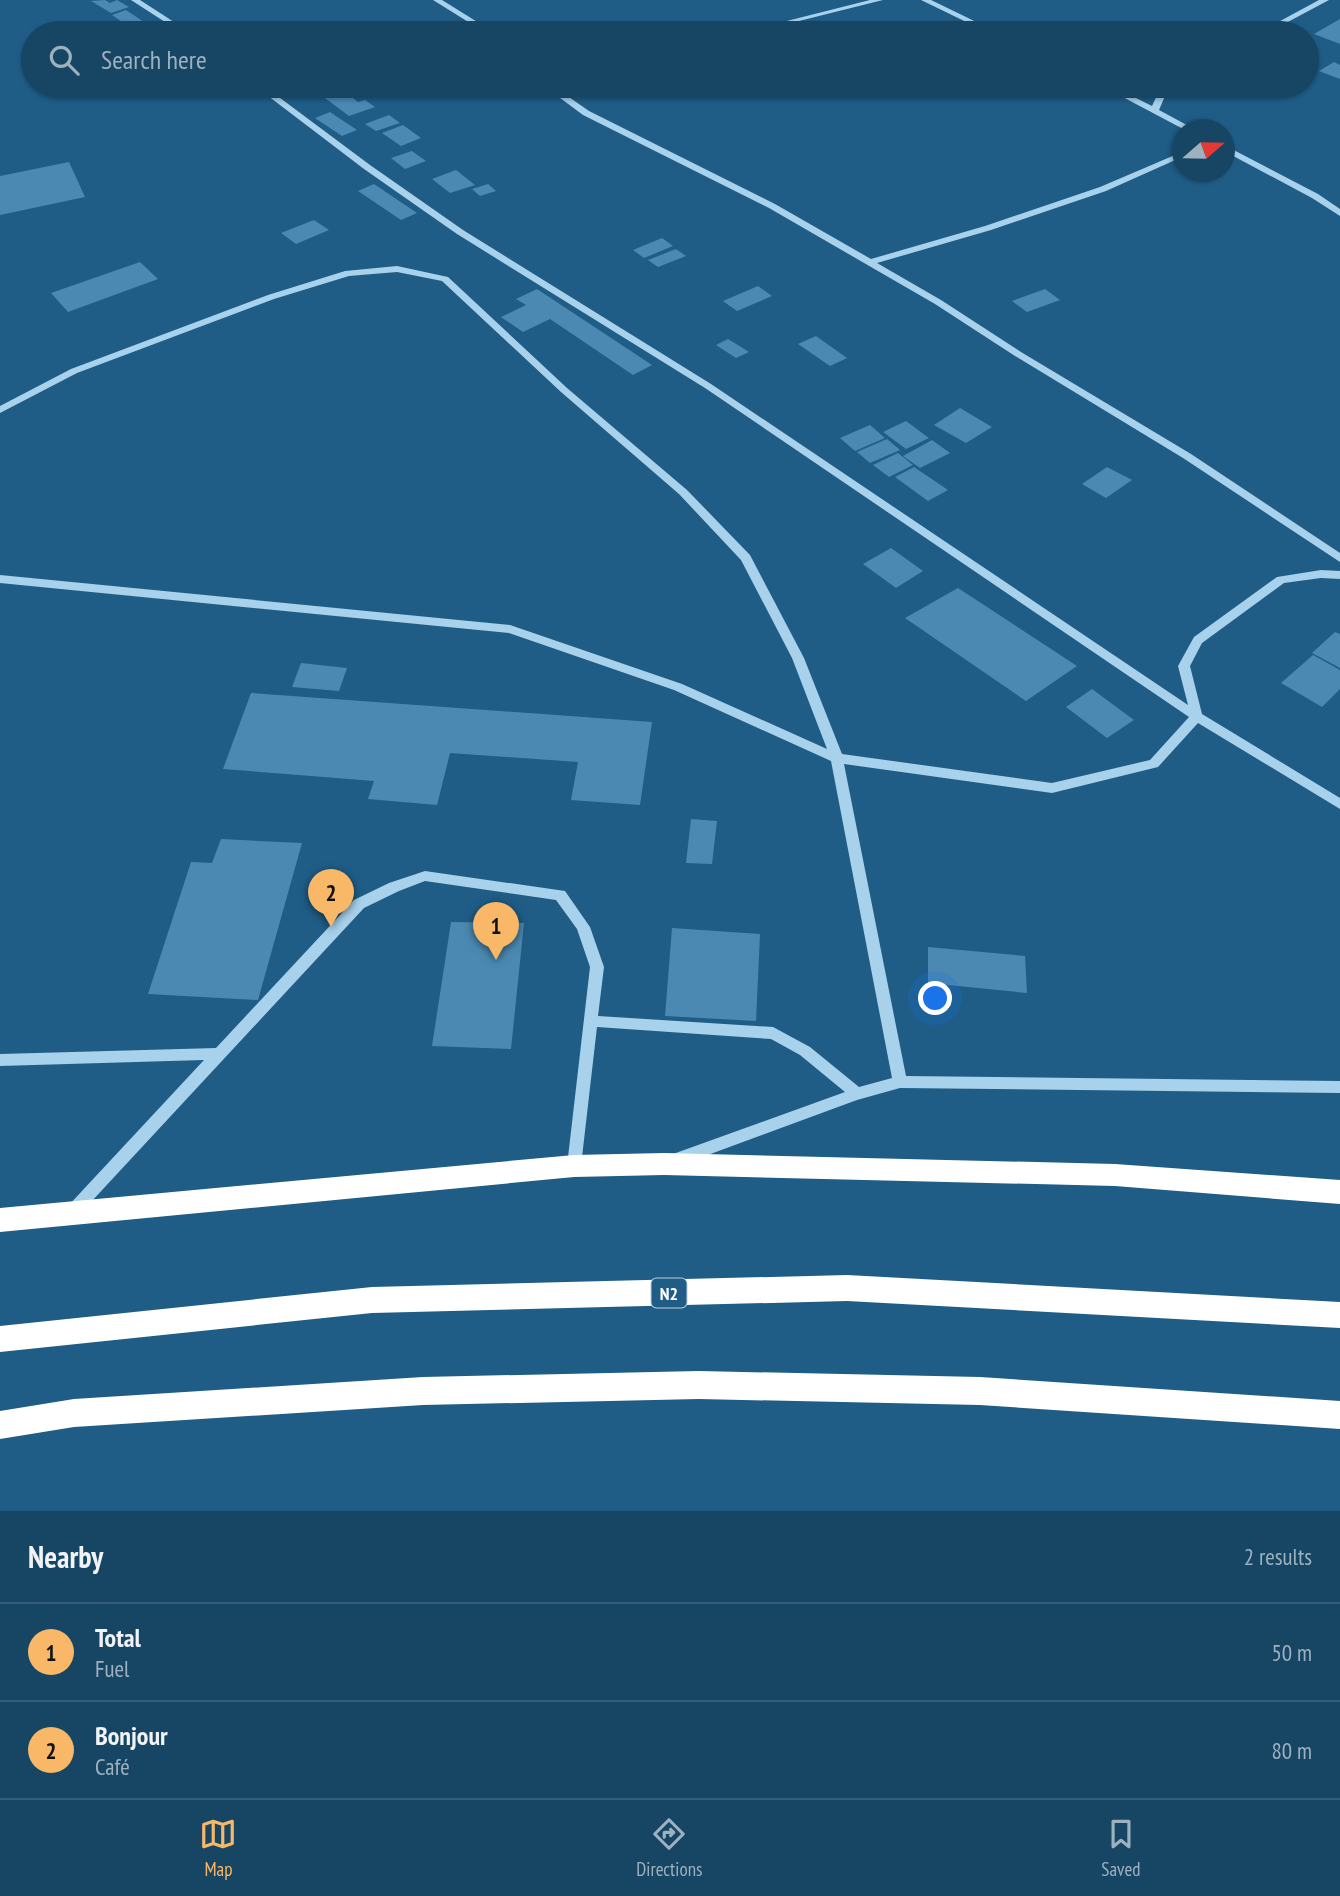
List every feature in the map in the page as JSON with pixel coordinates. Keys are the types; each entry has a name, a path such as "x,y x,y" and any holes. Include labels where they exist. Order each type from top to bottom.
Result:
{"highway":[{"path":"0,1220 574,1166 664,1164 1115,1175 1340,1192"},
{"name":"N2","path":"0,1339 372,1300 847,1288 1340,1315"},
{"path":"0,1425 74,1413 423,1391 699,1385 980,1391 1340,1415"}],"street":[{"path":"135,0 168,21"},
{"path":"437,0 471,21"},
{"path":"792,21 878,0"},
{"path":"925,0 970,21"},
{"path":"1285,21 1325,0"},
{"path":"565,98 586,113 772,206 871,262 1187,456 1340,558"},
{"path":"1132,98 1173,119"},
{"path":"1155,109 1160,98"},
{"path":"1235,153 1315,196 1340,214"},
{"path":"871,262 988,228 1103,189 1172,158"},
{"path":"0,410 74,371 271,297 348,274 397,269 445,279 564,390 683,492 746,558 798,658 837,758 900,1082"},
{"path":"0,579 510,629 678,687 837,758 1052,788 1154,764 1196,716 1184,666 1199,640 1281,580 1321,574 1340,575"},
{"path":"72,1212 359,904 394,887 425,877 560,895 583,927 597,967 574,1166"},
{"path":"591,1021 773,1033 805,1051 857,1094"},
{"path":"0,1060 220,1054"},
{"path":"664,1164 857,1094 900,1082 1340,1087"}],"lane":[{"path":"275,98 460,232 708,386 1196,716 1340,804"}],"building":[{"path":"105,0 110,3 117,0 129,7 111,13 91,1"},
{"path":"126,10 142,21 121,21 112,15"},
{"path":"1340,19 1340,44 1319,36 1319,31"},
{"path":"1334,62 1340,65 1340,79 1319,71"},
{"path":"325,98 353,98 358,102 365,100 375,107 349,116"},
{"path":"330,112 357,130 342,136 315,118"},
{"path":"389,115 400,123 376,131 365,124"},
{"path":"403,125 421,138 401,146 382,133"},
{"path":"412,151 426,161 405,169 391,158"},
{"path":"69,162 85,197 0,215 0,176"},
{"path":"456,170 475,185 450,193 432,179"},
{"path":"374,184 417,213 401,220 358,191"},
{"path":"488,184 496,191 480,196 472,189"},
{"path":"314,220 329,230 296,244 281,233"},
{"path":"662,238 673,246 644,258 633,250"},
{"path":"676,249 686,256 658,267 648,260"},
{"path":"140,262 158,279 68,312 51,293"},
{"path":"758,286 772,296 737,311 723,301"},
{"path":"537,289 652,365 633,375 550,319 523,332 501,317 526,305 516,299"},
{"path":"1045,289 1060,300 1027,312 1012,301"},
{"path":"816,336 847,358 830,366 798,344"},
{"path":"728,339 749,352 736,358 716,345"},
{"path":"960,408 992,427 966,443 934,425"},
{"path":"906,421 929,438 906,449 883,432"},
{"path":"870,425 885,438 855,451 840,438"},
{"path":"887,439 900,450 870,463 857,452"},
{"path":"932,440 950,453 920,468 903,456"},
{"path":"898,453 913,465 889,477 873,465"},
{"path":"914,467 948,490 928,501 895,477"},
{"path":"1107,467 1132,480 1106,498 1082,484"},
{"path":"891,548 923,571 896,588 863,564"},
{"path":"958,588 1077,666 1026,701 905,618"},
{"path":"1335,632 1340,634 1340,668 1312,653"},
{"path":"1313,655 1340,670 1340,689 1322,707 1281,683"},
{"path":"301,663 347,668 339,691 292,687"},
{"path":"1092,689 1134,720 1107,738 1066,707"},
{"path":"251,693 652,722 640,805 571,800 578,762 450,753 437,805 368,799 374,781 223,769"},
{"path":"691,819 717,821 712,864 686,863"},
{"path":"221,839 302,843 258,1000 148,994 191,862 212,863"},
{"path":"451,922 524,923 511,1049 432,1046"},
{"path":"672,928 760,934 756,1021 665,1016"},
{"path":"928,947 1025,956 1027,993 928,983"}],"place":[{"name":"Bonjour","path":"331,927"},
{"name":"Total","path":"496,960"}]}
